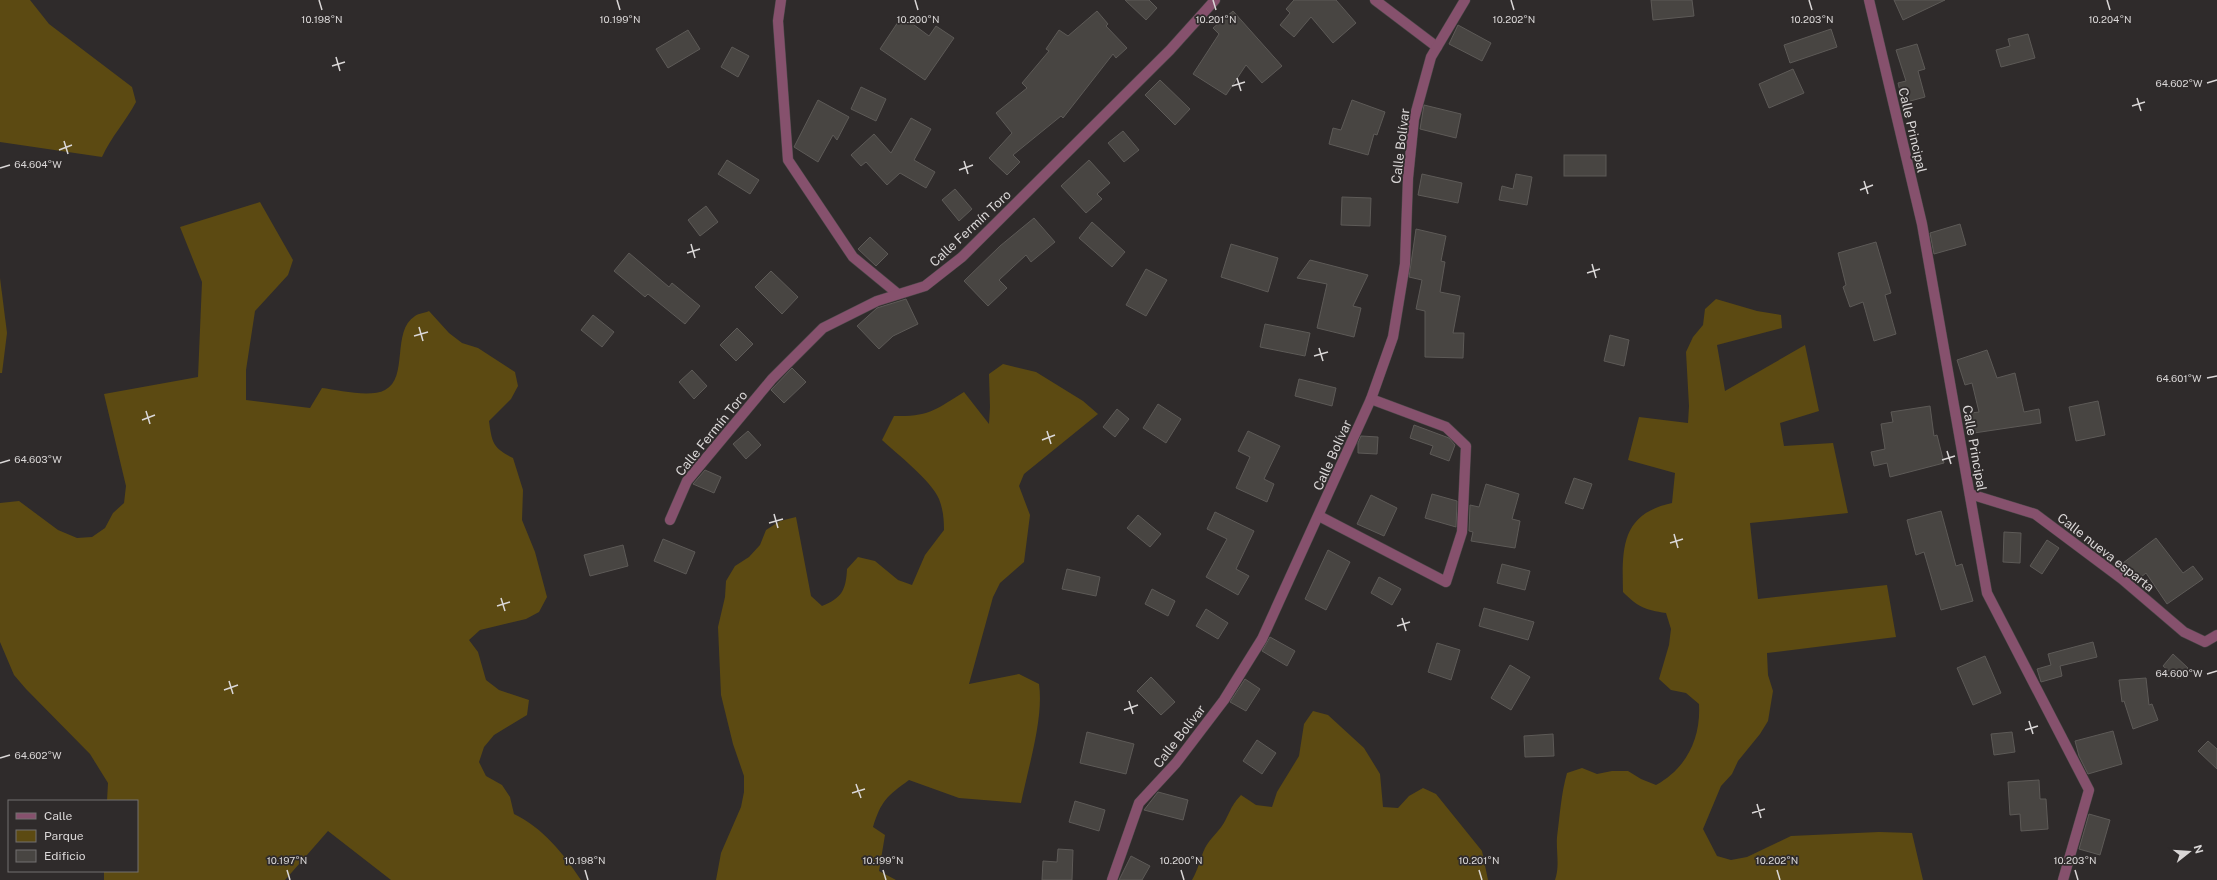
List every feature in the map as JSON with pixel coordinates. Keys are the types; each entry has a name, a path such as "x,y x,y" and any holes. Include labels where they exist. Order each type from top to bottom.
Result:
{"street":[{"path":"781,0 778,21 788,160 853,258 898,294"},
{"name":"Calle Fermín Toro","path":"670,520 687,481 772,379 823,328 877,301 925,286 962,257 1170,50 1215,0"},
{"path":"1375,0 1437,47"},
{"name":"Calle Bolívar","path":"1112,880 1139,803 1176,763 1219,706 1262,640 1371,399 1394,337 1405,264 1408,178 1414,119 1431,57 1465,0"},
{"name":"Calle Principal","path":"1868,0 1922,224 1987,593 2089,790 2063,880"},
{"path":"1319,516 1446,582 1462,532 1466,446 1446,426 1371,399"},
{"name":"Calle nueva esparta","path":"1970,494 2035,514 2122,579 2184,632 2205,642 2217,635"}],"green space":[{"path":"0,0 30,0 49,24 132,87 136,102 102,157 0,142"},
{"path":"260,202 293,260 288,275 255,311 246,370 246,400 310,408 322,388 363,393 385,390 392,384 396,375 399,365 401,343 408,323 415,316 429,311 449,333 462,343 478,348 515,372 518,386 511,399 489,421 491,435 497,448 513,458 523,490 522,520 535,552 547,597 539,612 526,619 480,630 469,640 478,652 486,680 499,690 529,700 527,715 494,735 484,747 479,762 486,776 502,785 510,797 514,814 534,826 552,842 581,880 391,880 328,831 285,880 104,880 104,872 138,872 138,800 107,800 108,783 90,754 14,675 0,642 0,503 19,501 58,530 77,538 92,537 105,528 113,513 124,503 126,486 104,394 198,377 202,282 180,227"},
{"path":"0,278 7,333 2,373 0,373"},
{"path":"1716,299 1757,311 1781,315 1782,328 1717,345 1725,391 1805,345 1819,411 1780,423 1784,446 1833,443 1848,513 1750,523 1758,599 1887,585 1896,637 1767,653 1768,675 1773,691 1768,721 1760,734 1738,761 1732,774 1721,786 1703,829 1717,856 1731,860 1747,857 1791,836 1879,832 1912,833 1923,880 1555,880 1558,864 1557,837 1562,797 1567,773 1582,768 1597,774 1612,771 1628,771 1641,779 1656,785 1667,778 1684,761 1694,740 1699,717 1699,704 1686,693 1671,690 1659,679 1669,645 1671,629 1666,613 1653,611 1642,607 1623,592 1623,561 1628,535 1634,524 1643,515 1655,508 1672,503 1675,473 1628,460 1639,417 1688,423 1689,406 1686,352 1693,337 1703,325 1705,309"},
{"path":"1003,364 1036,372 1083,401 1098,414 1024,474 1019,486 1030,515 1024,562 1000,583 993,597 969,684 1019,674 1039,684 1040,697 1037,727 1021,803 959,798 909,780 895,790 882,805 873,827 885,835 879,871 896,880 716,880 721,853 741,807 744,792 744,776 733,744 721,695 718,627 725,597 726,581 735,566 749,557 760,545 766,530 780,521 796,517 811,596 822,606 834,600 842,592 847,569 858,557 875,561 898,580 912,585 925,555 944,530 942,510 939,499 929,484 882,440 894,416 916,415 932,411 964,392 989,424 989,374"},
{"path":"1313,711 1328,715 1364,748 1380,774 1383,807 1398,808 1409,796 1423,788 1436,794 1482,851 1488,880 1192,880 1205,848 1223,825 1233,805 1241,795 1256,805 1272,807 1277,792 1299,756 1304,724"}],"building":[{"path":"1125,0 1149,0 1157,8 1146,20"},
{"path":"1294,0 1336,0 1356,23 1333,43 1311,17 1294,37 1280,25 1290,13 1286,9"},
{"path":"1651,0 1692,0 1694,16 1653,20"},
{"path":"1894,0 1945,0 1903,20"},
{"path":"1097,11 1108,24 1106,26 1127,48 1116,58 1113,54 1063,118 1061,116 1013,155 1020,162 1007,175 989,158 1012,133 996,113 1027,88 1022,83 1049,51 1046,49 1059,30 1068,36"},
{"path":"1233,11 1282,66 1262,83 1246,65 1226,95 1193,74 1219,34 1213,28"},
{"path":"902,16 929,36 936,26 954,38 925,80 880,49"},
{"path":"1458,25 1491,43 1482,61 1449,44"},
{"path":"1831,29 1837,47 1790,63 1784,45"},
{"path":"688,30 700,49 668,68 656,49"},
{"path":"2028,34 2035,58 2001,67 1996,50 2010,46 2008,39"},
{"path":"1917,44 1925,69 1918,71 1925,97 1903,103 1898,83 1906,81 1896,50"},
{"path":"732,47 749,56 738,77 721,67"},
{"path":"1793,69 1804,93 1769,108 1759,84"},
{"path":"1160,80 1190,109 1175,125 1145,95"},
{"path":"861,87 886,99 876,121 851,109"},
{"path":"818,100 849,117 837,140 833,135 818,162 794,147"},
{"path":"1352,100 1385,112 1377,135 1374,134 1368,155 1329,144 1333,128 1341,130"},
{"path":"1424,105 1461,114 1456,138 1420,129"},
{"path":"911,118 931,129 914,160 935,172 926,188 900,173 887,185 866,162 861,166 851,155 874,134 891,153"},
{"path":"1123,131 1139,150 1124,162 1108,143"},
{"path":"1564,155 1606,155 1606,176 1564,176"},
{"path":"727,160 759,180 750,194 718,174"},
{"path":"1089,160 1110,183 1097,194 1102,199 1086,213 1061,186"},
{"path":"1422,174 1462,183 1458,203 1418,195"},
{"path":"1516,174 1532,177 1527,205 1499,200 1502,186 1513,189"},
{"path":"955,189 972,209 959,221 942,200"},
{"path":"1342,197 1371,198 1370,226 1341,225"},
{"path":"706,206 718,222 700,236 688,220"},
{"path":"1034,218 1055,242 1031,262 1026,255 999,280 1007,288 988,306 964,281 1000,246"},
{"path":"1092,222 1125,252 1112,267 1079,238"},
{"path":"1960,224 1966,245 1934,254 1930,233"},
{"path":"1416,229 1446,236 1441,261 1445,262 1440,292 1460,296 1453,333 1464,333 1463,358 1425,357 1425,311 1416,309 1422,280 1409,277"},
{"path":"870,237 888,254 876,266 858,249"},
{"path":"1876,242 1891,293 1885,295 1896,334 1874,341 1863,302 1850,307 1843,287 1846,285 1838,253"},
{"path":"1231,244 1278,258 1268,292 1221,277"},
{"path":"629,253 669,287 672,283 700,306 685,324 648,294 645,297 614,271"},
{"path":"1310,260 1368,275 1353,306 1361,308 1354,337 1317,328 1327,284 1297,278"},
{"path":"1146,269 1167,280 1146,316 1126,305"},
{"path":"771,271 798,297 782,314 755,287"},
{"path":"906,299 918,324 893,336 879,349 857,326 877,308"},
{"path":"593,315 614,332 602,347 581,330"},
{"path":"1265,324 1310,333 1305,356 1260,347"},
{"path":"737,328 753,344 736,361 720,345"},
{"path":"1610,335 1629,340 1624,366 1604,361"},
{"path":"1987,350 1997,378 2015,373 2024,412 2039,409 2041,423 1974,433 1971,413 1979,412 1972,383 1965,385 1957,360"},
{"path":"792,368 806,382 784,403 771,390"},
{"path":"692,370 707,386 694,399 679,382"},
{"path":"1299,379 1336,388 1332,406 1295,396"},
{"path":"2098,401 2105,435 2076,441 2069,407"},
{"path":"1158,404 1181,419 1166,443 1143,428"},
{"path":"1930,406 1934,436 1937,435 1944,463 1890,477 1887,463 1874,466 1871,452 1885,449 1881,424 1893,422 1891,412"},
{"path":"1117,409 1129,419 1115,437 1103,427"},
{"path":"1414,425 1449,438 1455,445 1449,461 1430,454 1433,446 1410,438"},
{"path":"748,431 761,445 746,459 733,444"},
{"path":"1248,431 1280,446 1264,479 1274,484 1267,502 1236,488 1250,457 1238,451"},
{"path":"1361,436 1378,437 1377,454 1358,453 1358,443"},
{"path":"705,470 721,477 714,493 693,484"},
{"path":"1574,478 1592,484 1583,509 1565,503"},
{"path":"1486,484 1519,494 1512,519 1520,521 1515,548 1471,541 1473,532 1469,531 1470,505 1479,507"},
{"path":"1432,494 1457,501 1456,527 1425,518"},
{"path":"1371,495 1397,508 1384,536 1357,524"},
{"path":"1941,511 1956,566 1962,564 1973,601 1941,610 1924,552 1916,555 1907,520"},
{"path":"1215,512 1254,531 1236,569 1249,576 1238,595 1206,577 1227,539 1207,529"},
{"path":"1138,515 1161,534 1150,547 1127,528"},
{"path":"2004,532 2021,533 2020,563 2003,562"},
{"path":"2156,538 2183,573 2193,566 2203,579 2167,604 2146,573 2135,582 2119,566"},
{"path":"663,539 695,552 686,574 654,561"},
{"path":"2047,540 2059,548 2042,574 2030,566"},
{"path":"623,545 628,566 590,576 584,555"},
{"path":"1328,550 1350,562 1326,610 1305,599"},
{"path":"1502,564 1530,571 1525,590 1497,583"},
{"path":"1067,569 1100,577 1096,596 1062,589"},
{"path":"1379,577 1401,589 1392,605 1371,593"},
{"path":"1152,589 1175,601 1168,616 1145,604"},
{"path":"1484,608 1534,622 1528,640 1479,626"},
{"path":"1206,609 1228,623 1218,639 1196,626"},
{"path":"1270,637 1295,651 1287,666 1262,651"},
{"path":"2093,642 2097,657 2060,666 2062,676 2041,682 2037,669 2051,665 2048,654"},
{"path":"1437,643 1460,650 1451,680 1428,672"},
{"path":"2173,654 2188,668 2178,679 2163,666"},
{"path":"1985,656 2001,693 1973,705 1957,668"},
{"path":"1510,665 1530,677 1511,710 1491,698"},
{"path":"1151,677 1175,702 1161,715 1137,691"},
{"path":"2146,678 2149,705 2152,704 2158,720 2133,729 2124,701 2122,702 2119,680"},
{"path":"1245,679 1260,689 1246,711 1230,702"},
{"path":"2113,731 2122,764 2088,774 2079,756 2075,741"},
{"path":"1087,732 1134,744 1126,774 1080,763"},
{"path":"2012,732 2015,752 1994,755 1991,734"},
{"path":"1553,734 1554,756 1525,757 1524,736"},
{"path":"1257,740 1276,753 1262,774 1243,761"},
{"path":"2208,741 2217,749 2217,769 2198,751"},
{"path":"2039,780 2040,799 2046,799 2048,829 2021,831 2020,814 2010,815 2008,782"},
{"path":"1158,792 1188,800 1183,820 1144,810"},
{"path":"1075,801 1105,810 1099,831 1069,822"},
{"path":"2089,814 2110,820 2100,855 2079,849"},
{"path":"1058,849 1073,850 1072,880 1042,880 1043,861 1057,862"},
{"path":"1131,856 1150,866 1142,880 1119,880"}]}
